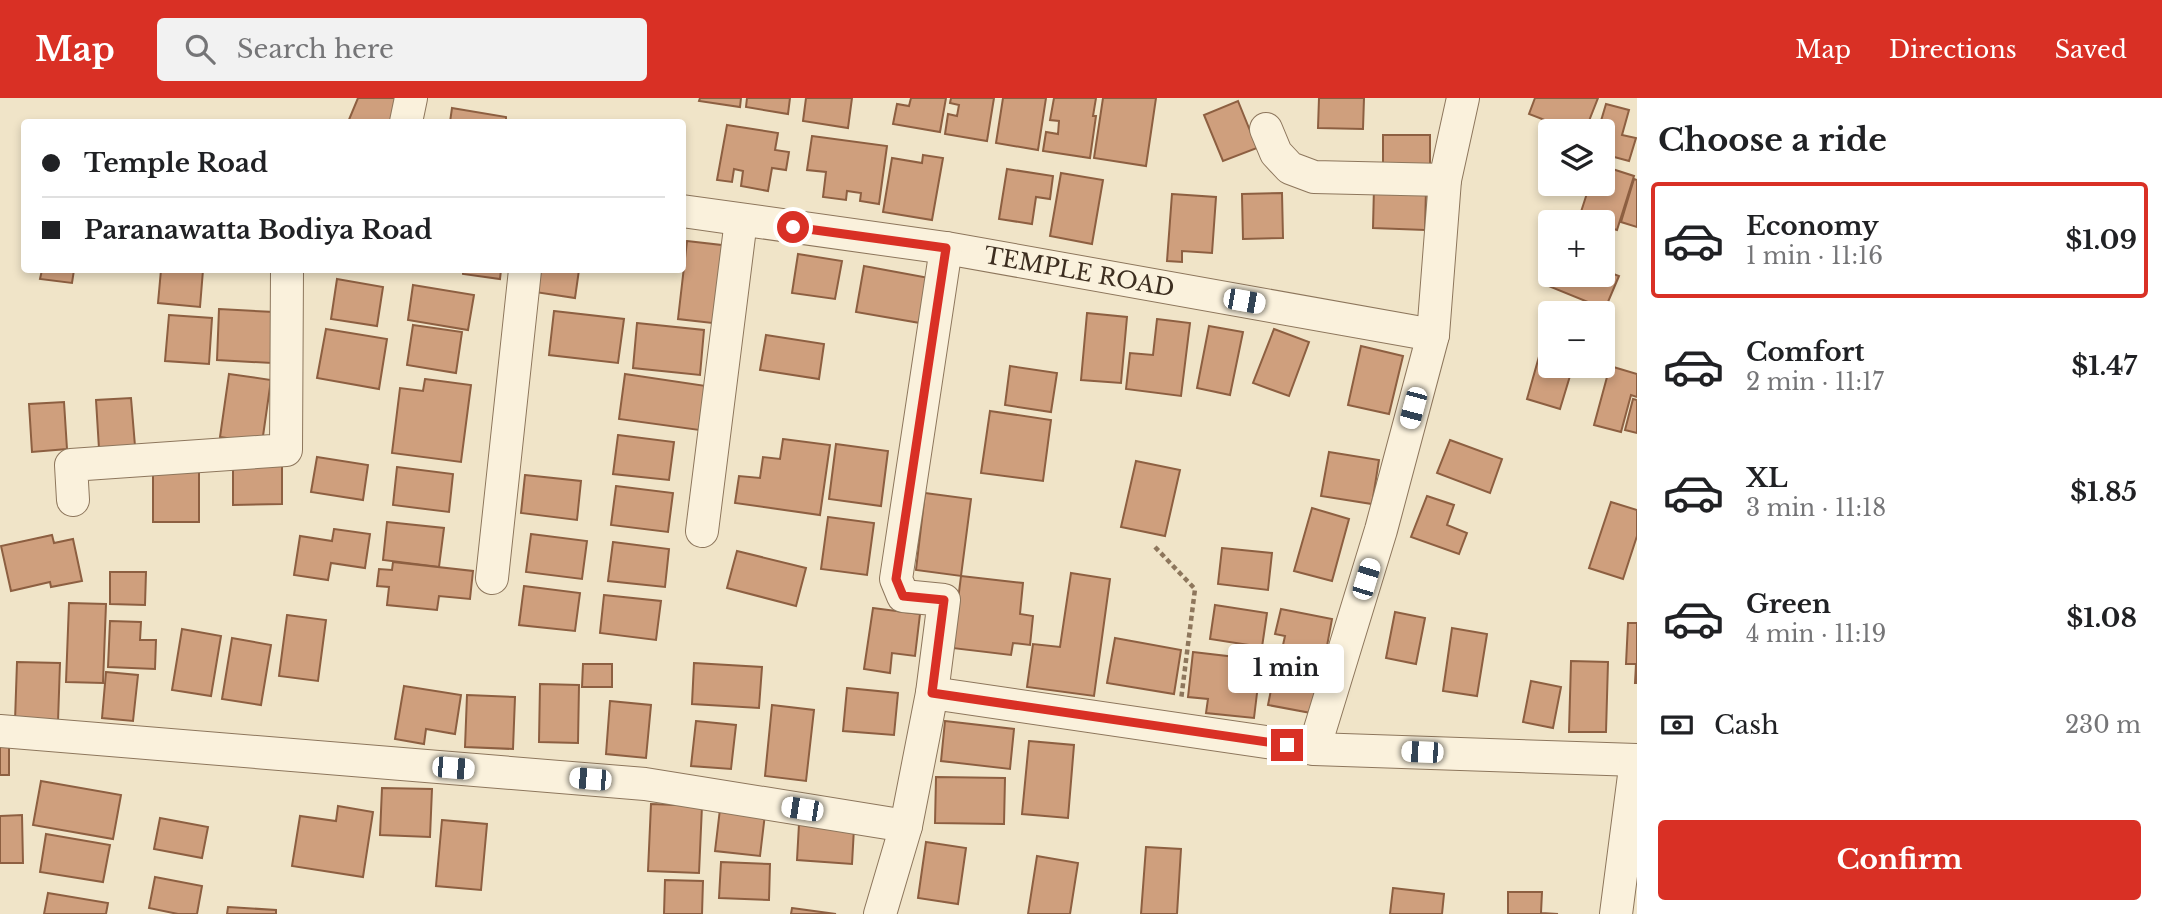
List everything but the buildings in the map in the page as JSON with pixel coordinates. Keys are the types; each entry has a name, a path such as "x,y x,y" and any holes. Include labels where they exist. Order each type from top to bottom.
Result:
{"street":[{"path":"407,119 411,98"},
{"path":"1314,749 1381,530 1433,335 1445,180 1463,98"},
{"path":"1266,129 1276,153 1290,168 1314,177 1445,180"},
{"name":"TEMPLE ROAD","path":"686,212 946,248 1433,335"},
{"path":"702,531 741,220"},
{"path":"880,914 906,825 932,693 944,600 903,596 896,579 946,248"},
{"path":"73,500 71,465 286,450 286,273"},
{"path":"492,578 525,273"},
{"path":"932,693 1314,749 1636,760 1616,914"},
{"path":"0,731 645,784 906,825"}],"path":[{"path":"1155,547 1195,589 1177,729"}],"route":[{"path":"793,227 946,248 896,579 903,596 944,600 932,693 1287,745"}]}
